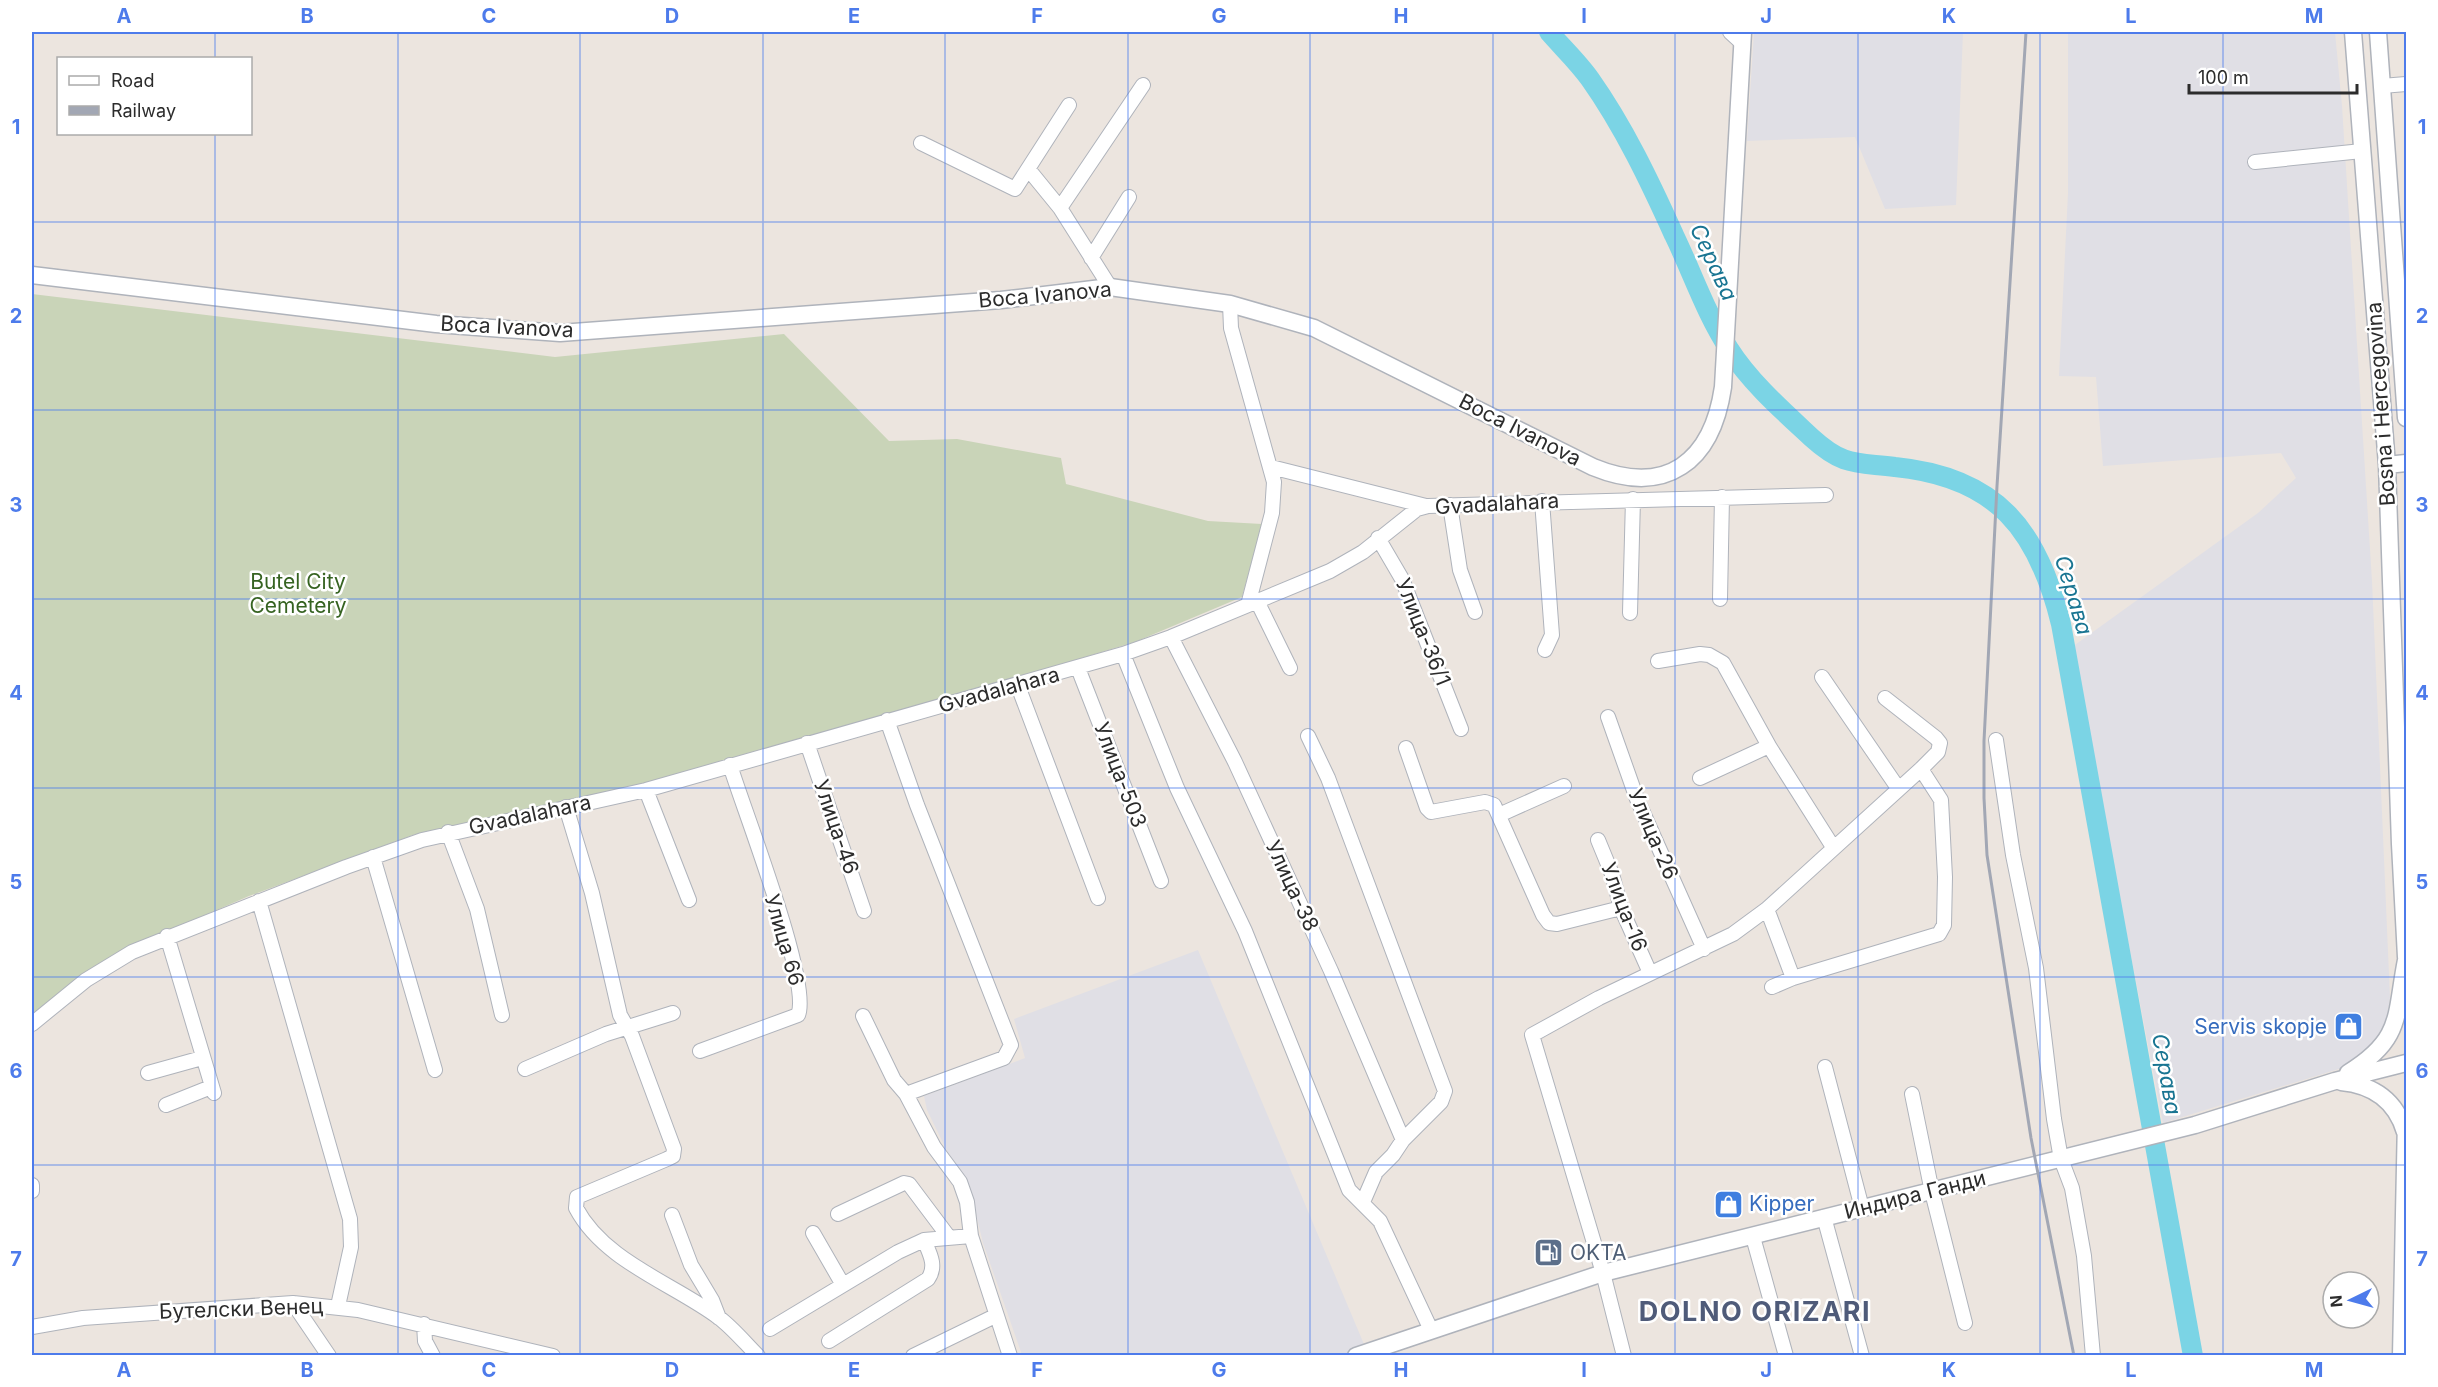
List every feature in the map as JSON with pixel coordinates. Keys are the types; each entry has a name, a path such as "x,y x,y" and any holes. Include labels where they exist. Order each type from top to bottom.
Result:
{"street":[{"name":"Bosna i Hercegovina","path":"2335,1081 2374,1055 2396,1025 2406,959 2387,465 2353,32"},
{"name":"Bosna i Hercegovina","path":"2378,32 2406,418"},
{"name":"Boca Ivanova","path":"32,275 436,324 560,333 1001,300 1110,287 1230,304 1281,317 1340,338 1593,467 1625,477 1658,476 1680,467 1705,445 1719,414 1724,387 1738,35"},
{"path":"2382,86 2406,84"},
{"path":"1060,208 1143,85"},
{"path":"921,143 1015,189 1069,105"},
{"path":"2255,162 2362,151"},
{"path":"1029,170 1060,208 1110,287"},
{"path":"1091,258 1129,197"},
{"path":"1230,304 1231,328 1271,467 1272,513 1252,603 1290,668"},
{"path":"2387,465 2406,463"},
{"path":"1271,467 1428,506"},
{"path":"1648,498 1658,476"},
{"name":"Gvadalahara","path":"32,1024 86,980 132,952 167,936 373,857 448,832 646,790 887,720 1018,686 1123,654 1171,637 1330,571 1363,552 1408,514 1428,506 1648,498 1826,495"},
{"path":"1720,599 1722,497"},
{"path":"1630,613 1633,499"},
{"path":"1542,501 1552,635 1545,650"},
{"path":"1450,505 1460,570 1475,612"},
{"name":"Улица-36/1","path":"1378,538 1402,579 1461,729"},
{"name":"Улица-38","path":"1171,637 1235,762 1331,971 1404,1140"},
{"path":"1123,654 1177,788 1245,931 1349,1190 1380,1221 1431,1330"},
{"path":"1658,661 1700,654 1709,655 1723,663 1769,746 1833,847"},
{"name":"Улица-503","path":"1078,668 1161,881"},
{"path":"1822,677 1898,788"},
{"path":"1018,686 1098,898"},
{"path":"1624,1356 1603,1273 1532,1035 1599,998 1733,934 1767,909 1921,769 1938,752 1940,744 1936,738 1885,698"},
{"name":"Улица-26","path":"1608,717 1637,799 1704,949"},
{"path":"887,720 917,805 1011,1046 1004,1058 906,1094"},
{"path":"1308,736 1328,778 1445,1091 1437,1108 1404,1140 1394,1155 1376,1172 1363,1202"},
{"path":"1996,740 2013,855 2036,968 2047,1075 2061,1159 2072,1188 2084,1256 2093,1356"},
{"name":"Улица-46","path":"807,744 864,911"},
{"path":"1700,778 1769,746"},
{"path":"1406,748 1427,808 1431,812 1485,802 1494,806 1543,915 1550,923 1557,924 1621,908"},
{"name":"Улица 66","path":"700,1051 798,1015 801,1008 795,961 730,765"},
{"path":"1772,987 1793,978 1939,934 1944,925 1945,877 1941,800 1921,769"},
{"path":"1499,815 1564,786"},
{"path":"646,790 689,900"},
{"path":"566,807 591,893 625,1027 632,1036 671,1137 673,1156 577,1197 576,1208 586,1223 614,1251 719,1318 758,1356"},
{"path":"448,832 480,918 502,1016"},
{"name":"Улица-16","path":"1598,840 1612,874 1621,908 1650,974"},
{"path":"373,857 435,1070"},
{"path":"259,901 350,1219 351,1247 338,1306"},
{"path":"1767,909 1793,978"},
{"path":"166,1104 212,1090 167,936"},
{"path":"525,1069 541,1060 625,1027 673,1013"},
{"path":"863,1016 884,1063 906,1094 934,1147 960,1182 967,1202 971,1236 995,1316 1010,1356"},
{"path":"148,1073 202,1059"},
{"name":"Индира Ганди","path":"1356,1356 1603,1273 2138,1140 2335,1081 2406,1063"},
{"path":"1825,1067 1862,1208"},
{"path":"2335,1081 2355,1083 2373,1089 2389,1101 2401,1117 2406,1136"},
{"path":"1912,1094 1932,1192 1965,1323"},
{"path":"2401,1356 2406,1119"},
{"path":"838,1214 904,1184 909,1184 948,1236"},
{"path":"672,1215 691,1265 712,1300 719,1318"},
{"path":"1824,1217 1862,1356"},
{"path":"813,1233 843,1285"},
{"path":"770,1329 898,1252 924,1240 948,1236 971,1236"},
{"path":"1753,1237 1786,1356"},
{"path":"829,1341 928,1279 933,1271 933,1263 924,1240"},
{"path":"293,1303 329,1356"},
{"name":"Бутелски Венец","path":"32,1327 94,1317 293,1303 338,1306 424,1324 524,1352 554,1356"},
{"path":"913,1356 995,1316"},
{"path":"424,1324 425,1341 433,1356"}],"shaded area":[{"path":"1754,32 1963,32 1956,205 1885,209 1855,137 1747,141"},
{"path":"2068,32 2335,32 2342,106 2372,581 2390,998 2385,1033 2355,1064 2163,1123 2072,647 2258,513 2296,478 2281,453 2103,466 2096,377 2059,376 2068,193"},
{"path":"1198,950 1366,1349 1349,1356 1022,1355 983,1243 974,1206 927,1110 924,1096 1025,1058 1014,1019"}],"green space":[{"name":"Butel City Cemetery","path":"32,294 555,357 784,334 889,441 957,439 1061,458 1066,484 1208,521 1262,524 1242,597 1135,642 730,764 413,835 249,896 129,948 32,1020"}],"waterway":[{"name":"Серава","path":"1549,32 1585,73 1614,116 1656,195 1713,322 1737,361 1757,385 1812,438 1842,459 1930,473 1961,483 1986,496 2008,514 2040,561 2061,624 2193,1356"}],"railway":[{"path":"2026,32 1997,486 1984,741 1984,798 1987,855 2031,1138 2074,1356"}],"place":[{"name":"Servis skopje","path":"2348,1027"},
{"name":"Kipper","path":"1728,1204"},
{"name":"OKTA","path":"1549,1253"}],"district":[{"name":"DOLNO ORIZARI","path":"1755,1312"}]}
